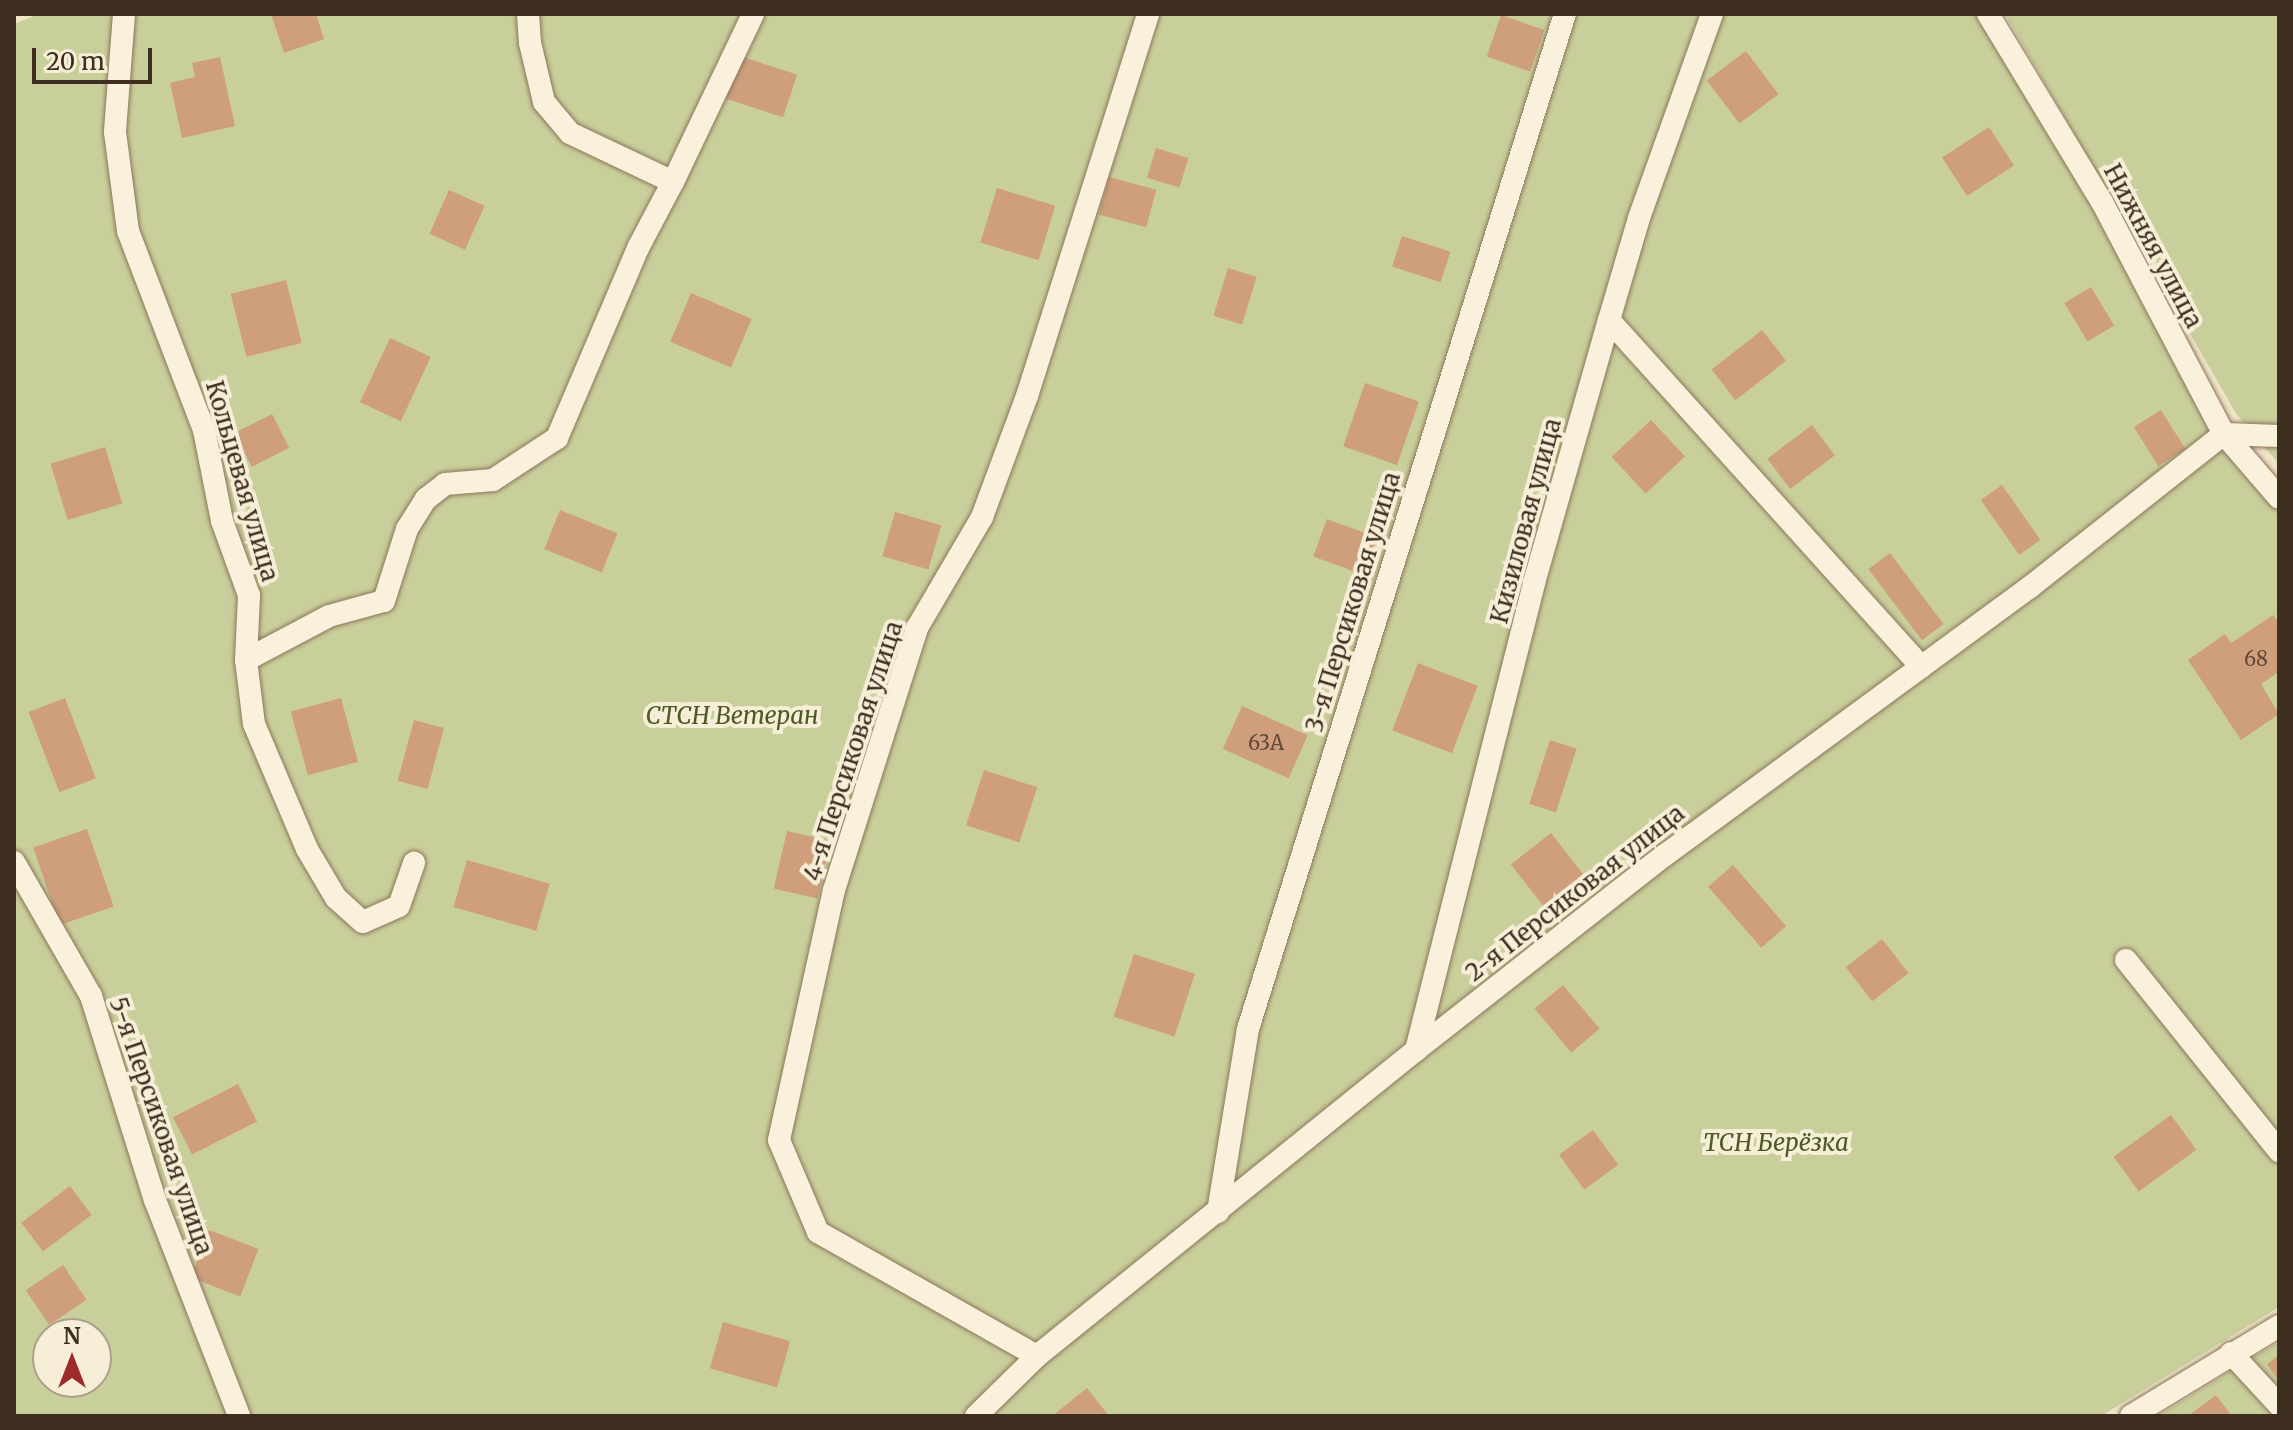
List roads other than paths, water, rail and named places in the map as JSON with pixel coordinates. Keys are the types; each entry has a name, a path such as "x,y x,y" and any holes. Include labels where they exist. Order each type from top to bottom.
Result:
{"lane":[{"name":"Кольцевая улица","path":"124,14 115,132 128,231 204,430 222,521 249,595 246,660 254,724 307,849 336,898 363,922 399,906 414,863"},
{"path":"528,14 530,43 544,102 570,133 673,182"},
{"path":"246,660 329,616 384,601 407,529 426,499 445,484 493,480 557,438 638,248 753,14"},
{"name":"4-я Персиковая улица","path":"1037,1356 818,1232 779,1140 834,890 917,628 982,517 1022,409 1148,14"},
{"name":"3-я Персиковая улица","path":"1218,1212 1248,1029 1565,14"},
{"name":"Кизиловая улица","path":"1416,1050 1534,583 1609,320 1639,218 1712,14"},
{"name":"Нижняя улица","path":"1988,14 2102,202 2224,434 2279,498"},
{"path":"1609,320 1921,667"},
{"path":"2224,434 2279,436"},
{"name":"2-я Персиковая улица","path":"976,1416 1037,1356 1416,1050 1665,855 2030,587 2224,434"},
{"name":"5-я Персиковая улица","path":"14,862 91,996 155,1200 239,1416"},
{"path":"2126,960 2279,1151"},
{"path":"2131,1416 2279,1326"},
{"path":"2231,1353 2279,1405"}],"park label":[{"name":"СТСН Ветеран","path":"732,716"},
{"name":"ТСН Берёзка","path":"1776,1143"}]}
